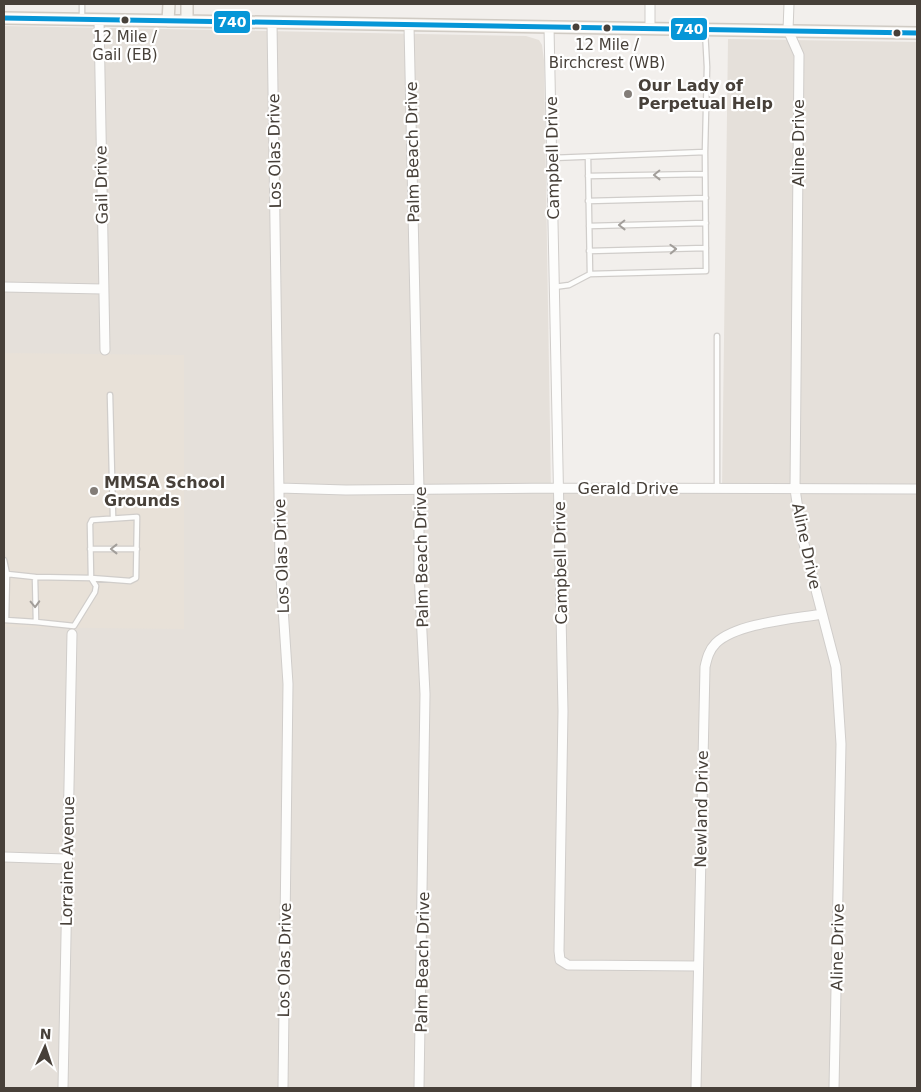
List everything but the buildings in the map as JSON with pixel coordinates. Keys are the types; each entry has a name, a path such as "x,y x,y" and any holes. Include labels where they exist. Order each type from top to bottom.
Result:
{"main road":[{"path":"168,21 169,4"},
{"path":"187,4 187,21"},
{"path":"4,18 917,33"}],"street":[{"path":"650,4 650,28"},
{"name":"Aline Drive","path":"789,4 788,30 799,55 795,489 802,536 836,667 841,744 834,1088"},
{"name":"Gail Drive","path":"99,20 105,350"},
{"name":"Los Olas Drive","path":"272,23 279,488 288,710 283,1088"},
{"name":"Palm Beach Drive","path":"409,26 419,490 419,572 425,694 419,1088"},
{"name":"Campbell Drive","path":"549,27 563,711 560,960 568,965 698,966"},
{"path":"4,287 103,289"},
{"name":"Gerald Drive","path":"279,488 419,490 558,488 917,489"},
{"name":"Newland Drive","path":"696,1088 705,667 709,652 727,635 749,628 822,614"},
{"name":"Lorraine Avenue","path":"63,1088 66,859 73,630"},
{"path":"4,857 66,859"}],"lane":[{"path":"82,4 82,20"},
{"path":"554,287 569,285 590,274 706,271 705,152 707,67 705,29"},
{"path":"552,158 705,152"},
{"path":"588,157 590,274"},
{"path":"588,176 705,174"},
{"path":"588,201 706,198"},
{"path":"589,226 706,223"},
{"path":"589,251 706,248"},
{"path":"717,336 717,488"},
{"path":"110,395 113,517"},
{"path":"4,560 7,574 5,620 36,622 73,630 95,592 96,586 91,578 90,524 92,520 137,516 136,578 130,581 91,578 34,577 7,574"},
{"path":"90,549 137,549"},
{"path":"34,577 36,622"}],"shaded area":[{"path":"4,26 526,36 539,40 542,45 544,60 551,492 722,491 728,39 917,42 917,1088 4,1088"},
{"name":"MMSA School Grounds","path":"4,353 184,355 184,629 4,627"}],"transit line":[{"name":"740","path":"4,18 917,33"}],"place":[{"name":"12 Mile / Gail (EB)","path":"125,20"},
{"name":"12 Mile / Birchcrest (WB)","path":"607,28"},
{"name":"Our Lady of Perpetual Help","path":"628,94"},
{"name":"MMSA School Grounds","path":"94,491"}]}
